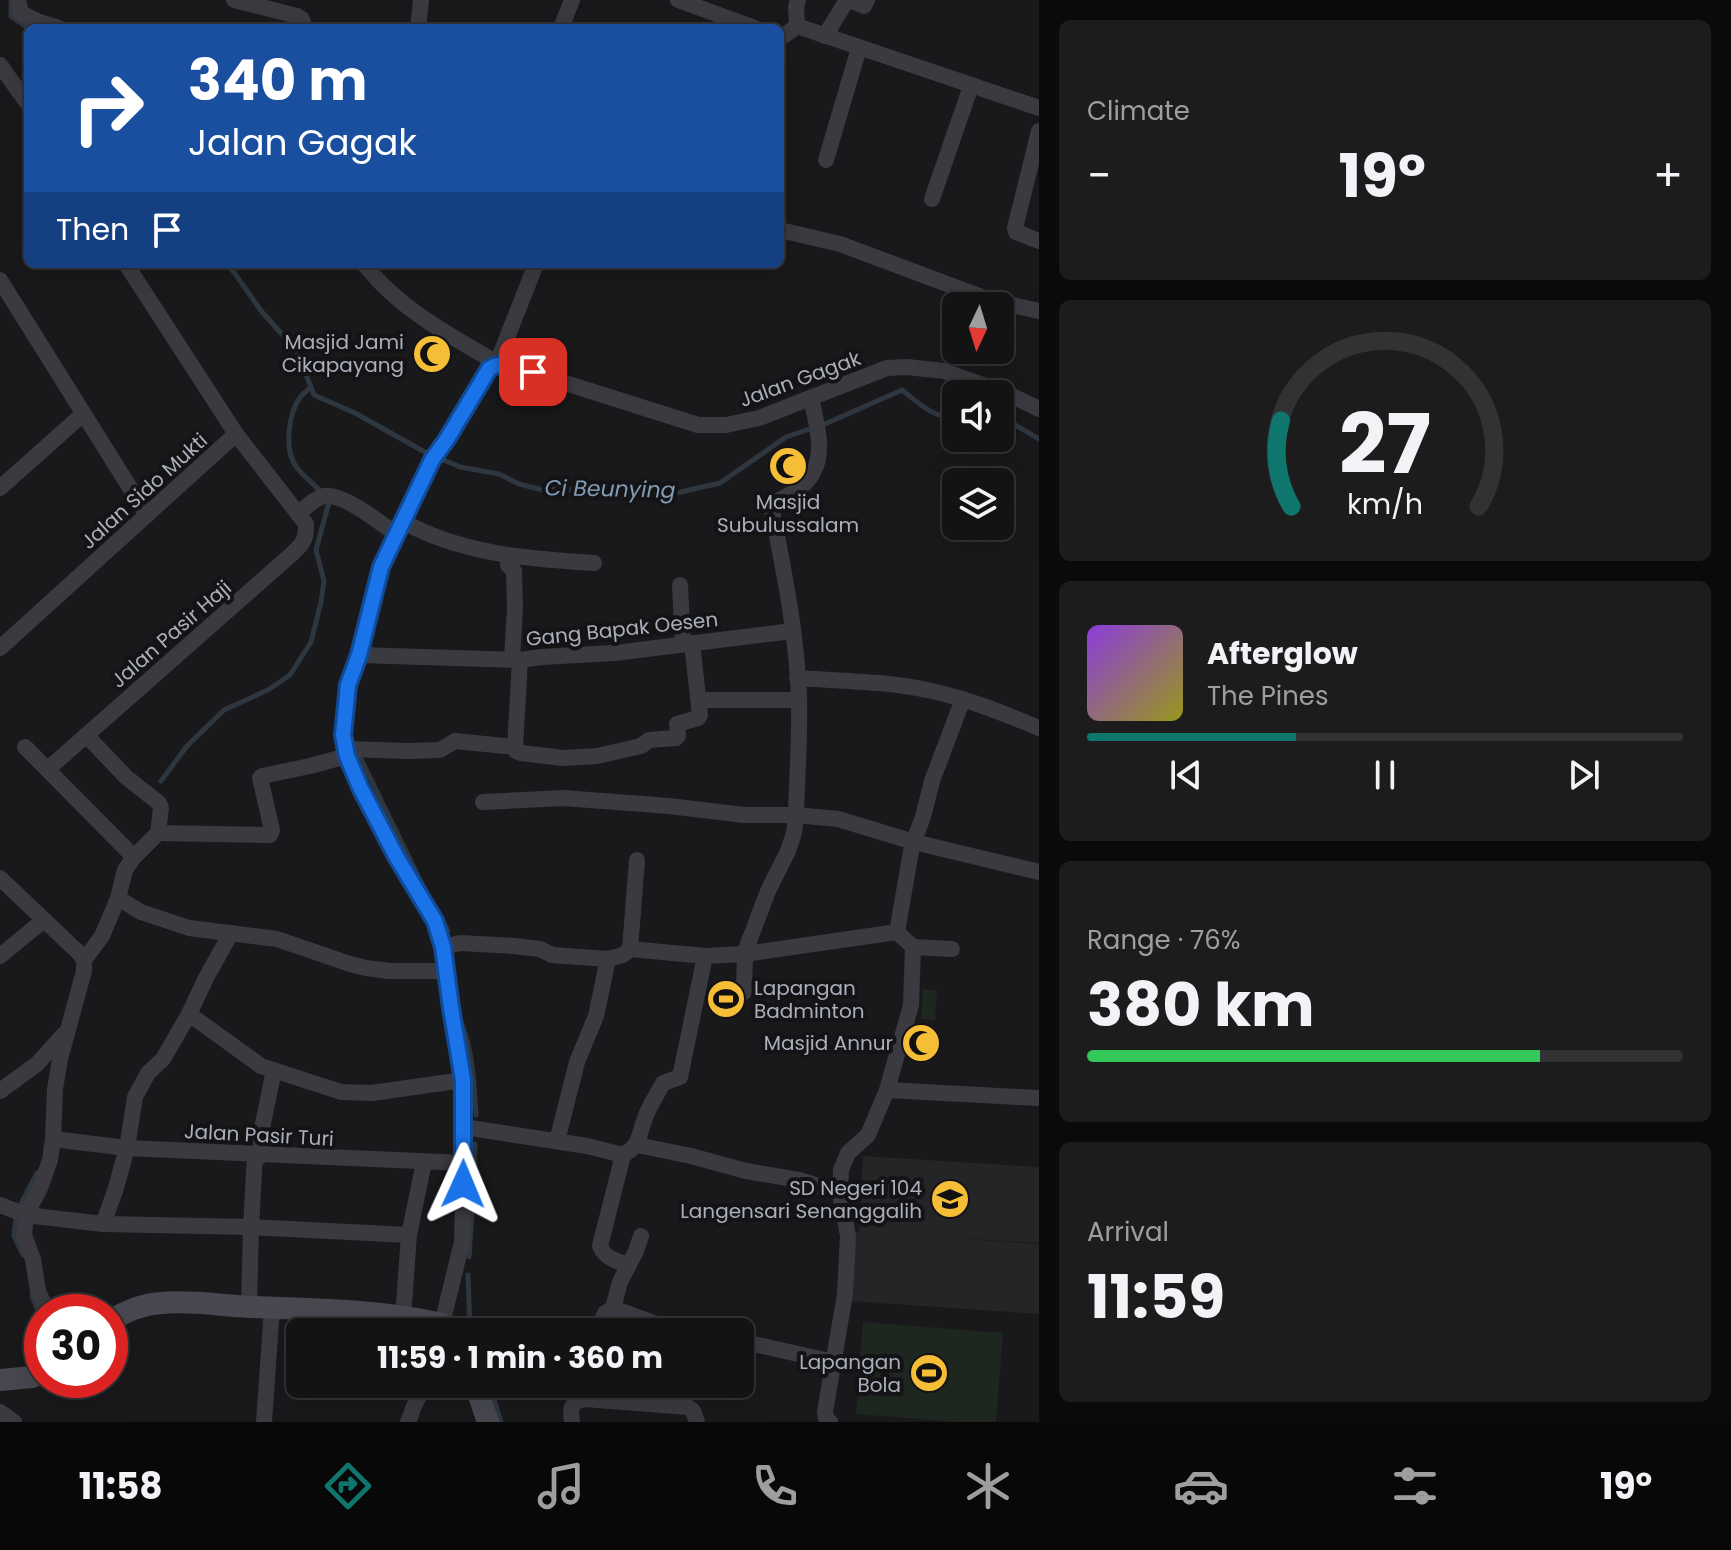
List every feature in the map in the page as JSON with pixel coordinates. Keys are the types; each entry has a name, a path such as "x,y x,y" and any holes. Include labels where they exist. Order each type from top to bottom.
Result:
{"main road":[{"path":"128,1311 159,1303 184,1302 359,1311 403,1318"},
{"path":"0,1380 24,1378"},
{"path":"480,1398 488,1422"}],"street":[{"path":"18,0 21,13 46,24"},
{"path":"234,0 297,16 305,24"},
{"path":"418,24 421,0"},
{"path":"563,24 572,0"},
{"path":"678,0 744,24"},
{"path":"797,26 798,0"},
{"path":"825,36 848,0 861,6 867,0"},
{"path":"784,35 797,26"},
{"path":"797,26 1039,108"},
{"path":"826,160 859,48"},
{"path":"0,65 24,98"},
{"path":"932,199 971,86"},
{"path":"1039,131 1015,228 1016,232 1039,241"},
{"path":"784,231 840,244 990,300 1039,311"},
{"name":"Jalan Sido Mukti","path":"0,648 236,434 129,268"},
{"name":"Jalan Gagak","path":"367,268 405,305 497,363 698,425 726,425 759,418 887,368 907,367 944,371 1008,394 1039,409"},
{"path":"447,1318 462,1242 464,1127 463,1080 443,947 435,921 389,844 360,787 343,735 345,709 348,685 359,655 381,567 432,460 489,369 497,363 534,268"},
{"path":"0,280 147,515"},
{"path":"744,992 745,954 794,833 799,700 787,590 772,506 800,488 816,471 818,431 811,398"},
{"path":"0,464 5,484 83,414"},
{"path":"236,434 298,514 318,498 332,496 399,527 475,550 594,563"},
{"name":"Jalan Pasir Haji","path":"48,769 303,544 307,535 306,524 298,514"},
{"path":"509,555 508,565 514,571 515,747 521,753 563,758 597,756 641,746 649,740 676,738 677,724 699,717 699,700 680,585"},
{"name":"Gang Bapak Oesen","path":"359,655 516,659 615,653 792,631"},
{"path":"797,678 926,689 963,699 1039,728"},
{"path":"897,932 914,842 932,781 963,699"},
{"path":"699,700 799,700"},
{"path":"86,735 126,777 159,803 158,833"},
{"path":"84,960 102,936 118,898 130,853 158,833 272,833 262,776 310,766 347,752 440,750 455,741 515,747"},
{"path":"25,747 130,853"},
{"path":"483,802 563,798 744,815 838,819 914,842 1039,872"},
{"path":"443,947 460,943 540,949 552,955 608,959 623,955 630,949 637,860"},
{"path":"0,878 84,960 84,971 60,1059 50,1160 26,1215 24,1235 33,1259 39,1294"},
{"path":"118,898 141,912 189,928 277,939 366,968 447,971"},
{"path":"0,956 44,920"},
{"path":"630,949 705,956 745,954 897,932"},
{"path":"897,932 913,947 952,949"},
{"path":"103,1224 127,1148 135,1097 148,1073 163,1059 231,933"},
{"path":"830,1422 825,1412 843,1310 848,1236 840,1193 841,1170 848,1153 868,1135 887,1090 911,1005 913,947"},
{"path":"629,1265 603,1253 600,1246 630,1150 645,1116 663,1083 680,1077 705,956"},
{"path":"557,1141 577,1062 596,1016 608,959"},
{"path":"189,1014 261,1066 341,1092 372,1093 463,1080"},
{"path":"0,1091 37,1064 69,1029"},
{"path":"249,1307 251,1227 258,1156 274,1070"},
{"path":"887,1090 1039,1098"},
{"path":"464,1127 587,1146 691,1156 746,1171 799,1180 840,1193"},
{"name":"Jalan Pasir Turi","path":"53,1139 127,1148 258,1156 464,1163"},
{"path":"403,1318 409,1235 424,1162"},
{"path":"0,1205 26,1215 103,1224 409,1235"},
{"path":"603,1318 613,1308 620,1282 641,1236"},
{"path":"264,1422 272,1308"},
{"path":"613,1308 640,1318"},
{"path":"754,1344 834,1362"},
{"path":"408,1422 419,1398"},
{"path":"572,1422 571,1405 579,1398"},
{"path":"627,1398 688,1407 697,1422"},
{"path":"0,1412 14,1422"}],"shaded area":[{"name":"Lapangan Badminton","path":"712,988 743,991 741,1010 710,1007"},
{"name":"Lapangan Badminton","path":"923,989 937,991 935,1020 921,1019"},
{"path":"863,1156 1039,1167 1039,1243 935,1237 1039,1244 1039,1314 850,1301 854,1232 859,1232"},
{"name":"Lapangan Bola","path":"863,1322 1003,1333 996,1422 856,1414"}],"waterway":[{"name":"Ci Beunying","path":"11,2 11,16 24,25"},
{"name":"Ci Beunying","path":"231,268 262,312 297,351 314,395 460,467 499,474 519,484 543,490 668,495 720,483 786,437 825,424 902,390 921,405 942,415"},
{"path":"161,781 187,746 224,710 268,690 290,675 311,642 324,581 316,550 329,502 293,462 289,443 293,412 301,396 311,387"},
{"name":"Ci Beunying","path":"1014,424 1039,439"},
{"path":"358,753 424,888"},
{"path":"441,917 448,931"},
{"path":"461,1022 474,1079 476,1115"},
{"path":"469,1257 475,1144"},
{"path":"21,1204 37,1173"},
{"path":"16,1218 14,1236 23,1255"},
{"path":"468,1275 470,1318"},
{"path":"493,1398 501,1422"}],"place":[{"name":"Masjid Jami Cikapayang","path":"432,354"},
{"name":"Masjid Subulussalam","path":"788,466"},
{"name":"Lapangan Badminton","path":"726,999"},
{"name":"Masjid Annur","path":"921,1043"},
{"name":"SD Negeri 104 Langensari Senanggalih","path":"950,1199"},
{"name":"Lapangan Bola","path":"929,1373"}],"route":[{"path":"463,1184 463,1080 443,947 435,921 396,856 347,756 343,735 345,709 348,685 359,655 381,567 432,460 489,369 497,363 533,372"}]}
